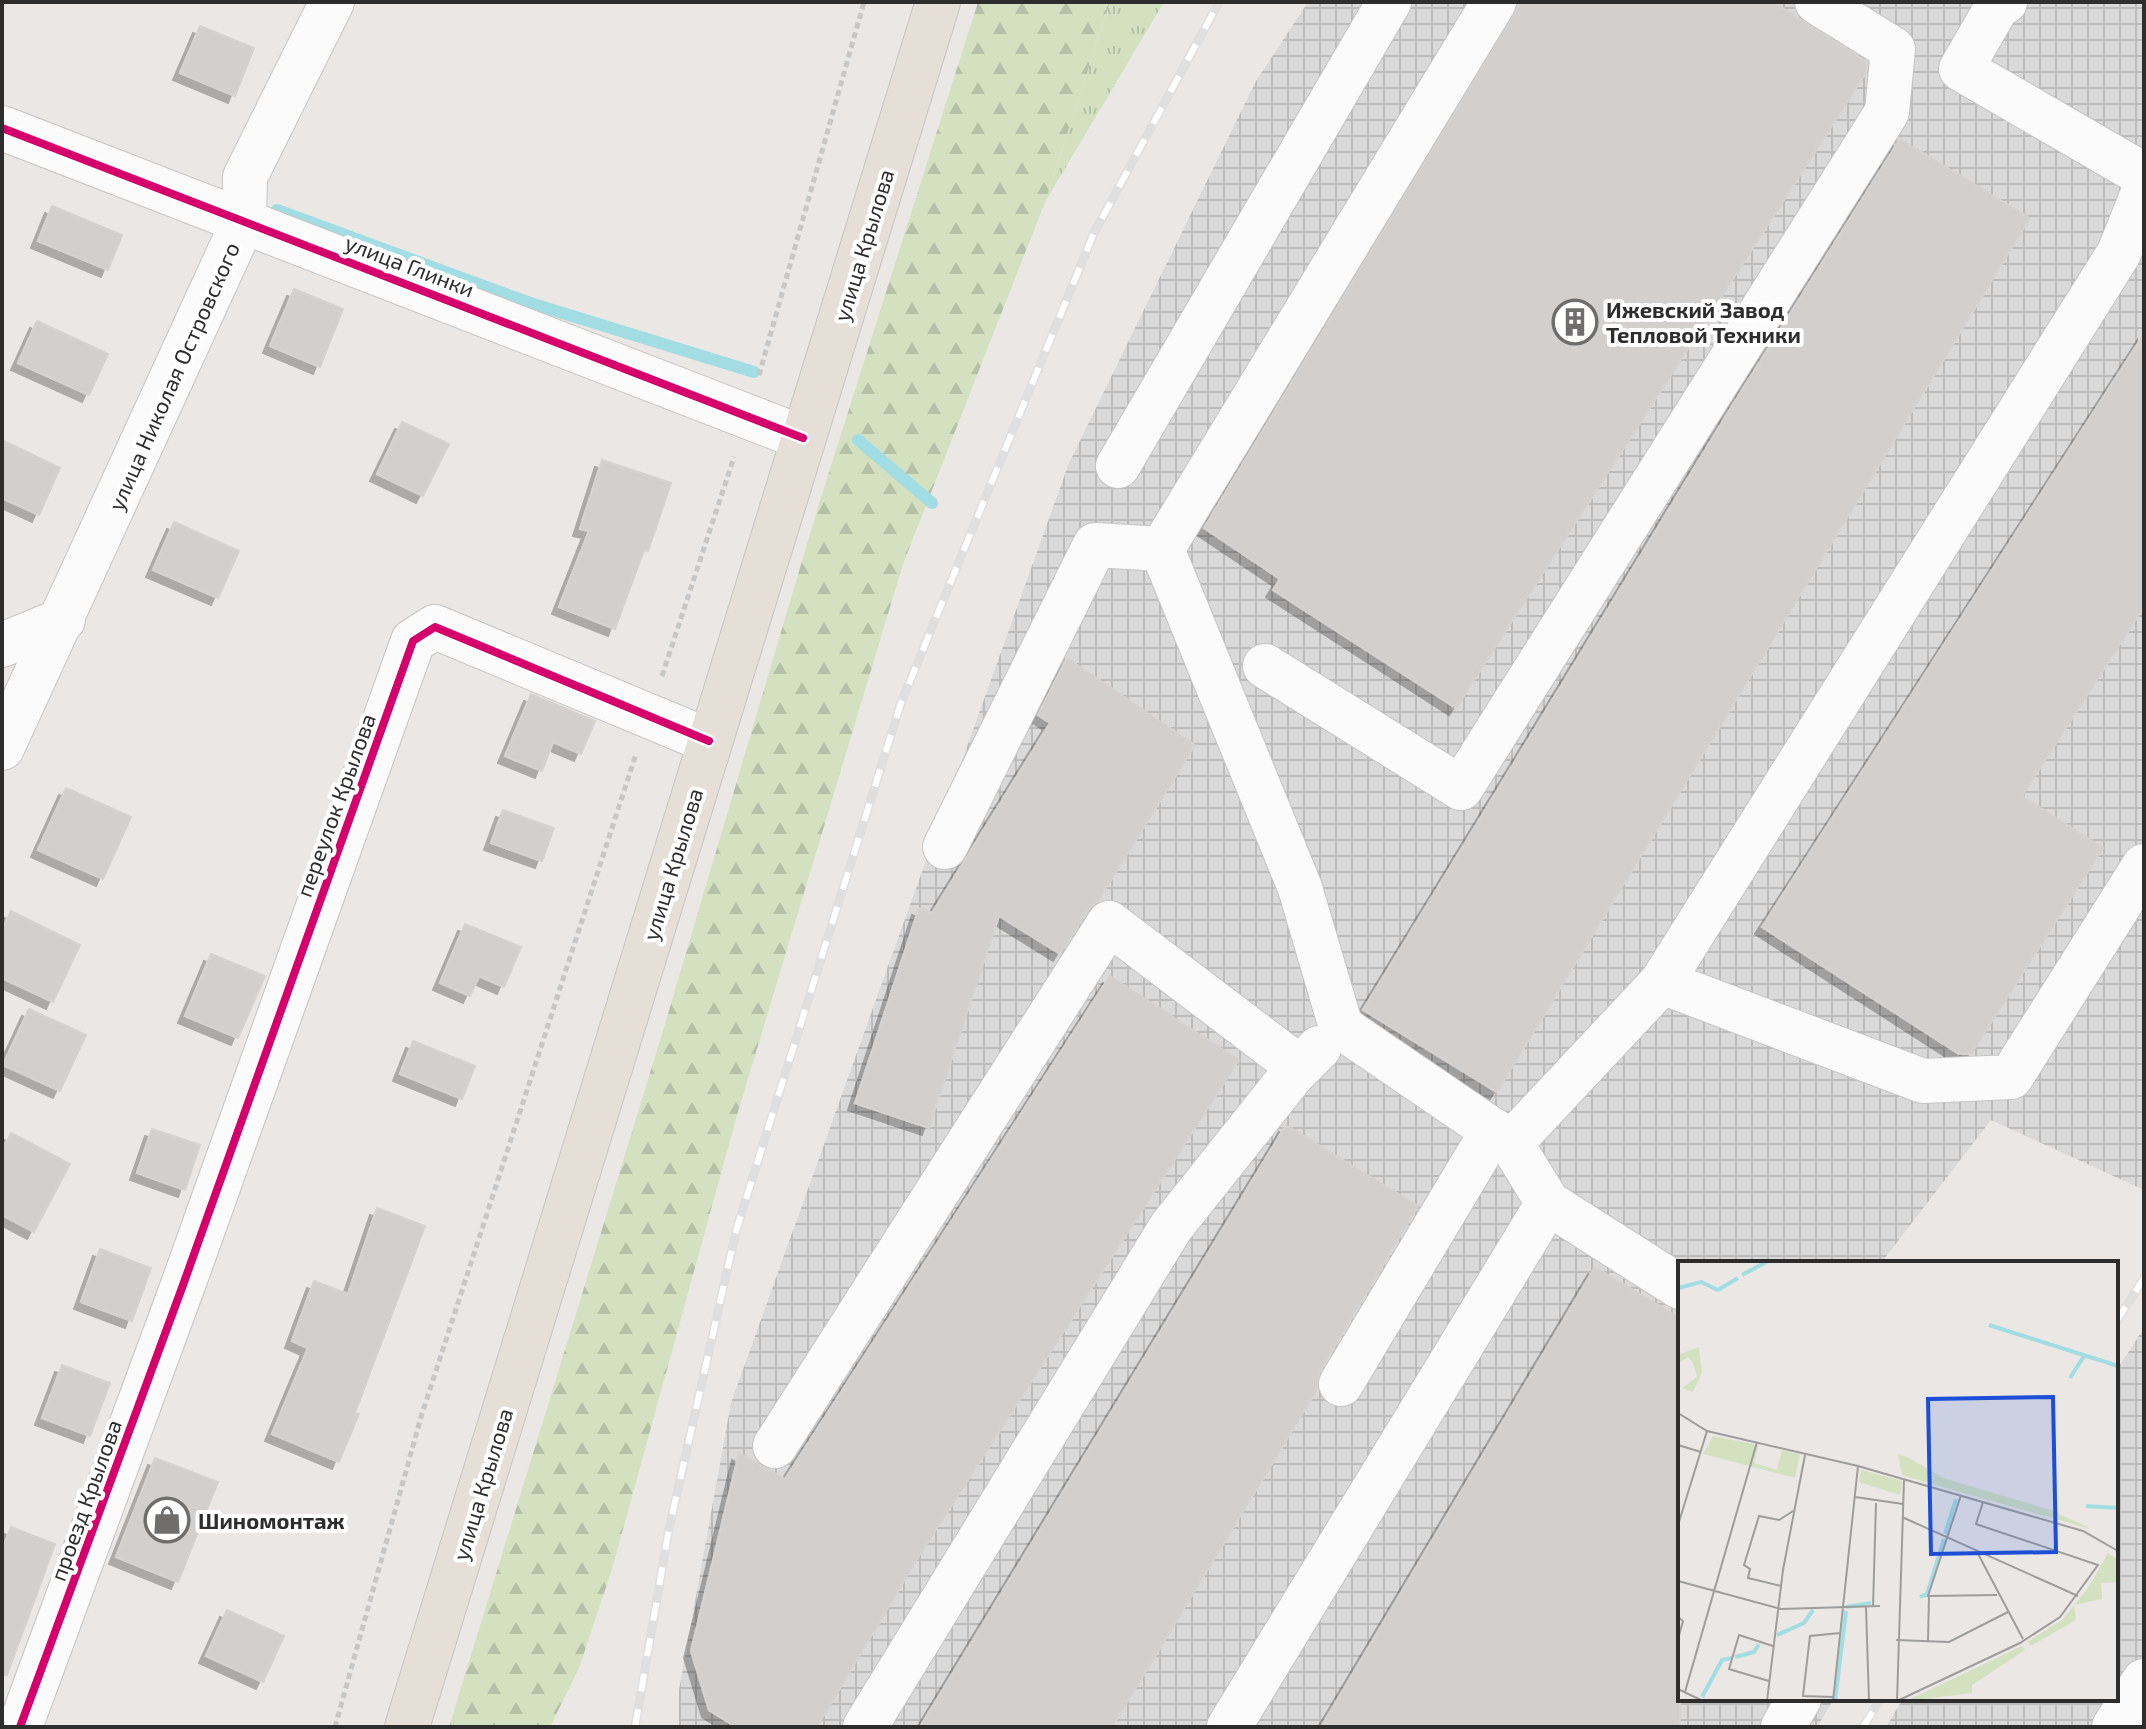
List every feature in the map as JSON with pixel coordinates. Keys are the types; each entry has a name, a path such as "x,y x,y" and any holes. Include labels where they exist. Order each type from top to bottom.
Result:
{"main road":[{"name":"улица Крылова","path":"407,1727 938,2"}],"street":[{"name":"улица Николая Островского","path":"2,748 244,220 245,177 332,2"},
{"path":"1118,466 1389,2"},
{"path":"1162,549 1494,2"},
{"path":"1265,666 1461,788 1887,112 1893,49 1817,2"},
{"path":"2005,2 1998,5 1961,69 2144,175"},
{"name":"улица Глинки","path":"2,128 803,438"},
{"path":"1341,1384 1502,1137 1662,982 2119,253 2144,190"},
{"path":"945,847 1095,545 1162,549"},
{"path":"1162,549 1300,888 1341,1027 1502,1137 1548,1203 1678,1286"},
{"path":"2,645 63,620"},
{"name":"переулок Крылова","path":"183,1285 413,641 435,627 709,741"},
{"path":"1662,982 1923,1081 2011,1077 2144,866"},
{"path":"775,1446 1109,923 1299,1067"},
{"path":"865,1727 1171,1227 1299,1067 1341,1027"},
{"path":"1229,1727 1548,1203"},
{"name":"проезд Крылова","path":"20,1727 183,1285"},
{"path":"2114,1727 2144,1681"},
{"path":"1783,1727 1798,1701"}],"path":[{"path":"335,1727 421,1417 748,416 864,2"}],"shaded area":[{"path":"1308,2 2144,2 2144,1190 1991,1120 1883,1261 1678,1261 1678,1701 1833,1701 1817,1727 679,1727 679,1690 731,1403 1069,463 1256,81"},
{"path":"2144,1328 2144,1727 1886,1727 1902,1701 2118,1701 2118,1368"}],"green space":[{"path":"978,2 1110,2 1045,202 903,564 737,1115 612,1569 579,1668 550,1727 449,1727 662,1034 818,507"},
{"path":"1110,2 1164,2 1045,202"}],"building":[{"name":"Ижевский Завод Тепловой Техники","path":"1521,2 1773,2 1867,62 1866,73 1456,708 1273,590 1280,579 1204,528"},
{"path":"200,26 254,48 235,96 180,73"},
{"path":"1900,139 2030,218 1497,1092 1363,1010 1732,406"},
{"path":"52,206 122,235 108,270 38,241"},
{"path":"294,289 343,309 320,367 270,346"},
{"path":"37,321 108,354 89,395 18,363"},
{"path":"2144,334 2144,607 2022,796 2103,848 1971,1054 1959,1054 1762,927"},
{"path":"402,422 449,444 423,496 377,474"},
{"path":"2,440 60,468 39,515 2,498"},
{"path":"602,460 671,483 648,551 644,550 615,629 559,607 589,531 580,529"},
{"path":"174,522 239,551 218,598 153,570"},
{"path":"1067,658 1195,745 1098,901 1088,910 1060,954 999,916 929,1128 855,1103 919,908 932,913 1050,723 1038,715"},
{"path":"531,694 595,721 581,754 553,742 542,771 505,756"},
{"path":"66,788 131,817 103,879 38,850"},
{"path":"503,810 554,828 542,861 491,843"},
{"path":"11,911 80,945 53,1002 2,978 2,929"},
{"path":"465,924 521,947 504,987 479,976 470,996 440,983"},
{"path":"211,954 265,976 238,1038 185,1016"},
{"path":"1110,976 1239,1060 919,1556 817,1727 736,1727 709,1710 691,1651 739,1453 785,1479"},
{"path":"29,1009 86,1035 60,1091 3,1065"},
{"path":"413,1041 475,1066 462,1099 400,1074"},
{"path":"1286,1125 1418,1206 1320,1371 1317,1390 1112,1727 920,1727"},
{"path":"152,1129 200,1145 185,1190 137,1173"},
{"path":"11,1133 70,1164 34,1232 2,1215 2,1150"},
{"path":"377,1208 425,1226 339,1462 272,1434 308,1348 292,1341 314,1281 348,1294"},
{"path":"100,1249 151,1268 132,1321 81,1302"},
{"path":"1595,1267 1678,1317 1680,1727 1321,1727"},
{"path":"62,1365 110,1383 90,1436 42,1418"},
{"name":"Шиномонтаж","path":"155,1458 218,1482 178,1582 116,1557"},
{"path":"11,1527 55,1544 7,1675 2,1674 2,1551"},
{"path":"227,1610 284,1636 263,1682 206,1656"}],"waterway":[{"path":"277,210 530,303 754,372"},
{"path":"858,440 932,503"}],"railway":[{"path":"635,1727 669,1529 736,1231 901,703 1094,233 1219,2"},
{"path":"2118,1319 2144,1278"},
{"path":"1863,1727 1880,1701"}],"cycle path":[{"path":"2,128 803,438"},
{"path":"20,1727 183,1285 413,641 435,627 709,741"}],"place":[{"name":"Ижевский Завод Тепловой Техники","path":"1575,322"},
{"name":"Шиномонтаж","path":"167,1520"}]}
